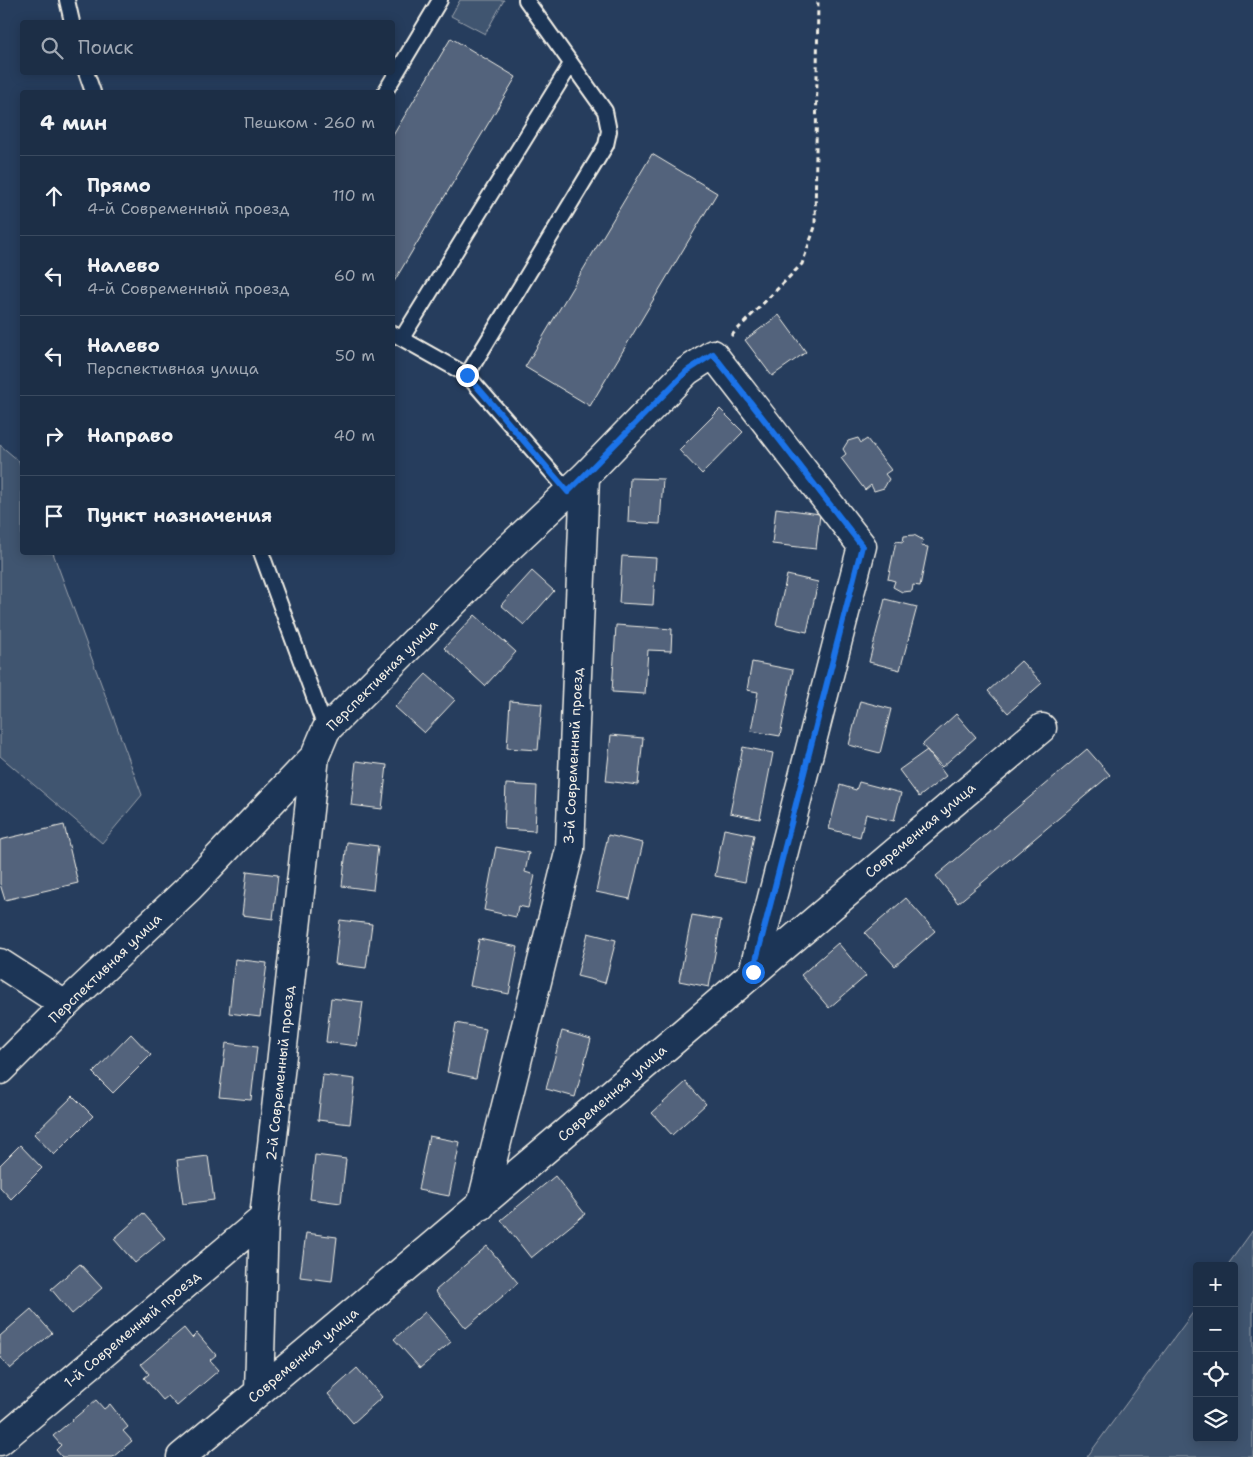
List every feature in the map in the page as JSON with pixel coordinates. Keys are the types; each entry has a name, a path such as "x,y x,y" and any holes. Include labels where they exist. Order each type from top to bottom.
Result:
{"street":[{"name":"Перспективная улица","path":"0,1070 188,888 315,756 326,730 577,484 687,371 713,354"},
{"path":"713,354 862,546 753,972"},
{"name":"3-й Современный проезд","path":"481,1206 570,849 577,484"},
{"name":"Современная улица","path":"181,1457 481,1206 753,972 1042,728"},
{"name":"2-й Современный проезд","path":"259,1391 264,1218 315,756"},
{"path":"0,963 65,1005"},
{"name":"1-й Современный проезд","path":"0,1441 264,1218"}],"lane":[{"path":"67,0 72,20"},
{"path":"395,74 440,0"},
{"path":"467,375 606,145 608,131 605,111 526,0"},
{"path":"571,64 397,335 467,375 577,484"},
{"path":"87,75 92,90"},
{"path":"385,90 394,75"},
{"path":"262,555 326,730"}],"path":[{"path":"713,354 802,264 814,227 818,0"}],"shaded area":[{"path":"460,0 504,0 485,34 451,16"},
{"path":"0,445 20,464 20,555 54,555 142,795 102,843 0,756"},
{"path":"1253,1230 1253,1457 1087,1457 1193,1312 1193,1442 1238,1442 1238,1262 1230,1262"}],"building":[{"path":"451,38 516,77 395,280 395,132"},
{"path":"652,154 717,193 590,406 525,367"},
{"path":"779,315 806,352 772,376 745,340"},
{"path":"720,409 743,432 702,474 679,450"},
{"path":"858,438 861,443 867,439 891,470 885,474 889,479 884,488 874,491 871,485 865,490 841,458 846,454 843,449 848,441"},
{"path":"630,478 663,479 660,524 628,522"},
{"path":"776,508 820,514 816,549 772,544"},
{"path":"914,535 923,540 921,546 928,547 920,586 913,585 912,591 902,592 893,587 895,581 888,579 896,541 903,542 904,536"},
{"path":"622,556 656,558 653,605 619,603"},
{"path":"532,571 554,591 524,625 501,605"},
{"path":"787,575 818,582 807,632 776,625"},
{"path":"885,599 917,607 900,670 869,662"},
{"path":"475,615 516,652 485,686 444,648"},
{"path":"616,625 672,629 671,651 648,650 645,694 612,692"},
{"path":"1021,661 1042,683 1008,713 988,691"},
{"path":"752,662 793,670 780,736 751,731 758,692 747,690"},
{"path":"426,674 455,700 424,733 395,707"},
{"path":"510,701 542,704 538,750 507,748"},
{"path":"860,701 891,709 880,753 849,745"},
{"path":"956,714 976,737 942,767 922,745"},
{"path":"611,735 643,738 638,785 606,781"},
{"path":"743,747 773,753 760,819 730,813"},
{"path":"1087,749 1110,775 958,903 936,876"},
{"path":"927,750 946,776 919,797 899,770"},
{"path":"356,761 387,765 382,809 351,805"},
{"path":"859,782 901,793 894,821 866,814 860,837 829,829 840,785 856,790"},
{"path":"506,784 537,786 535,831 504,829"},
{"path":"64,825 78,883 5,900 0,884 0,840"},
{"path":"724,829 754,835 745,882 715,876"},
{"path":"608,835 643,843 630,899 596,892"},
{"path":"347,842 378,846 373,890 342,886"},
{"path":"496,847 529,853 525,872 535,875 528,908 518,906 516,917 484,910"},
{"path":"247,871 278,875 273,919 242,915"},
{"path":"906,898 935,931 895,966 865,933"},
{"path":"692,915 721,920 709,987 679,981"},
{"path":"340,920 372,924 366,968 335,964"},
{"path":"588,933 616,940 605,983 577,976"},
{"path":"479,939 518,947 509,994 470,986"},
{"path":"838,943 866,976 829,1008 801,975"},
{"path":"235,959 267,963 260,1017 229,1013"},
{"path":"331,998 363,1002 357,1046 326,1042"},
{"path":"456,1023 486,1029 476,1078 447,1072"},
{"path":"562,1031 591,1039 575,1097 546,1089"},
{"path":"131,1034 151,1055 113,1093 93,1073"},
{"path":"226,1043 257,1047 251,1100 219,1097"},
{"path":"323,1075 355,1079 350,1124 318,1120"},
{"path":"686,1082 706,1104 672,1135 652,1113"},
{"path":"73,1096 93,1116 54,1155 34,1134"},
{"path":"429,1136 460,1142 449,1196 418,1190"},
{"path":"20,1145 42,1168 11,1199 0,1187 0,1165"},
{"path":"315,1155 346,1159 341,1203 310,1199"},
{"path":"208,1156 214,1200 183,1204 177,1160"},
{"path":"555,1176 585,1214 531,1258 501,1220"},
{"path":"143,1213 165,1238 135,1263 114,1239"},
{"path":"306,1233 337,1237 332,1281 300,1277"},
{"path":"487,1246 518,1283 466,1328 435,1291"},
{"path":"80,1264 102,1288 72,1314 51,1289"},
{"path":"31,1309 52,1333 10,1369 0,1357 0,1336"},
{"path":"425,1312 451,1342 420,1368 394,1339"},
{"path":"184,1328 192,1338 197,1333 216,1355 210,1360 219,1370 177,1406 168,1396 163,1400 144,1378 149,1374 141,1364"},
{"path":"357,1368 382,1397 353,1423 328,1394"},
{"path":"96,1400 104,1409 110,1404 128,1427 123,1431 132,1441 113,1457 62,1457 56,1450 61,1445 53,1436"}],"route":[{"path":"467,375 568,492 687,371 713,354 862,546 753,972"}]}
